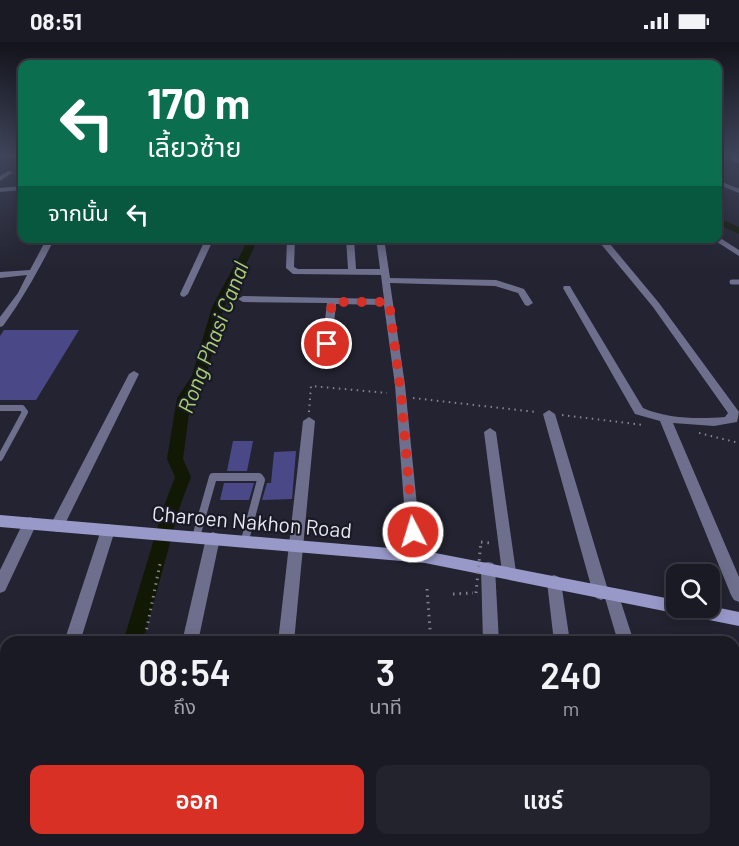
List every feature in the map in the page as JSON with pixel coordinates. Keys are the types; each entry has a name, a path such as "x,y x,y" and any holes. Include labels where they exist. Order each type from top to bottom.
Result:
{"main road":[{"name":"Charoen Nakhon Road","path":"0,521 295,544 415,556 509,572 666,605"},
{"name":"Charoen Nakhon Road","path":"720,615 739,619"}],"street":[{"path":"722,242 739,254"},
{"path":"0,324 22,293 48,243"},
{"path":"184,294 208,243"},
{"path":"291,243 292,271 352,272 496,283 521,291 528,303"},
{"path":"350,243 352,272"},
{"path":"381,243 401,394 415,556"},
{"path":"567,288 634,406 644,414 666,424 730,421 734,416 706,373 604,243"},
{"path":"0,274 34,272"},
{"path":"243,299 389,302"},
{"path":"327,344 332,302"},
{"path":"57,526 134,374"},
{"path":"549,414 606,594 624,636"},
{"path":"287,636 309,421"},
{"path":"666,424 739,596"},
{"path":"490,432 509,572"},
{"path":"0,586 30,523"},
{"path":"74,636 108,530"},
{"path":"191,636 213,538"},
{"path":"488,568 491,636"},
{"path":"554,582 561,636"}],"lane":[{"path":"732,282 739,282"},
{"path":"0,408 22,408 25,412 0,458"},
{"path":"196,537 213,477 259,477 261,480 245,540"}],"path":[{"path":"549,414 666,424"},
{"path":"694,433 739,443"},
{"path":"453,594 476,593 481,542"},
{"path":"145,636 160,564"},
{"path":"427,589 431,636"}],"building":[{"path":"4,330 79,330 36,400 0,400 0,336"},
{"path":"233,441 253,441 247,471 227,471"},
{"path":"296,451 292,499 262,500 267,483 271,483 274,452"},
{"path":"224,483 254,483 249,500 220,500"}],"waterway":[{"path":"722,222 739,231"},
{"name":"Rong Phasi Canal","path":"135,636 172,506 183,477 175,459 184,398 199,376 218,307 250,243"}],"route":[{"path":"327,344 332,302 389,302 401,394 413,532"}]}
